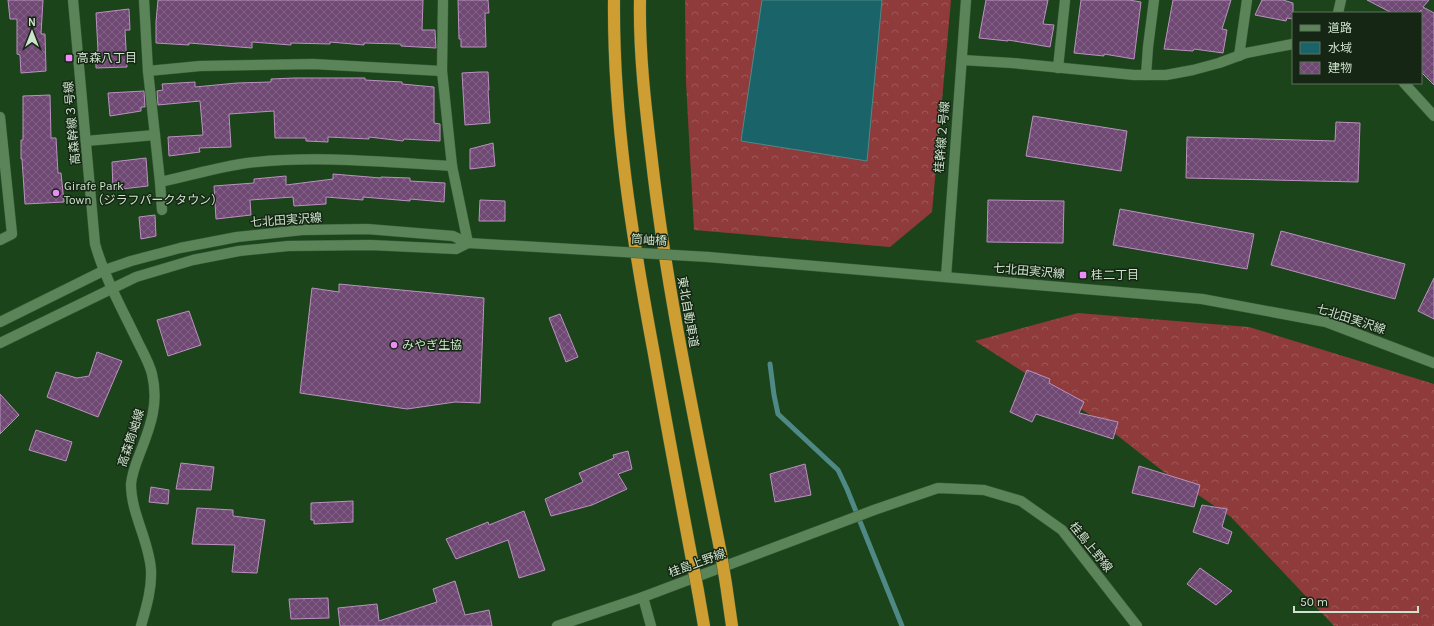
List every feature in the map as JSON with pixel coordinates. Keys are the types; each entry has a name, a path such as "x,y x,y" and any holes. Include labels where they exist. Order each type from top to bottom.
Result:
{"highway":[{"path":"614,0 613,40 616,95 626,186 642,288 704,626"},
{"name":"東北自動車道","path":"640,0 646,114 657,207 670,290 721,554 732,626"}],"street":[{"name":"高森幹線３号線","path":"73,0 96,244 98,255 112,288"},
{"path":"144,0 148,71 162,210"},
{"path":"0,343 136,276 193,260 239,251 288,246 363,245 456,249 468,243 452,166 442,71 443,0"},
{"name":"桂幹線２号線","path":"946,276 954,145 966,0"},
{"path":"1058,68 1065,0"},
{"path":"1146,75 1154,0"},
{"path":"1238,56 1247,0"},
{"path":"1338,12 1341,0"},
{"path":"962,60 1012,63 1094,72 1166,75 1220,63 1253,52 1292,44"},
{"path":"148,71 200,66 313,64 442,71"},
{"path":"1405,84 1434,116"},
{"path":"0,117 12,234 0,240"},
{"path":"86,141 155,134"},
{"path":"160,182 246,163 300,159 366,160 452,166"},
{"name":"七北田実沢線","path":"0,322 105,270 131,261 180,248 237,237 302,230 368,229 453,236 468,243 589,250"},
{"name":"筒岫橋","path":"589,250 708,257"},
{"name":"七北田実沢線","path":"708,257 1202,298 1326,322 1434,363"},
{"name":"高森筒岫線","path":"112,288 152,372 156,393 154,413 134,468 131,484 133,503 151,569 150,590 141,626"},
{"name":"桂島上野線","path":"557,626 643,597 874,510 938,488 984,490 1021,500 1062,530 1138,626"},
{"path":"643,597 651,626"}],"green space":[{"path":"685,0 951,0 932,212 890,247 694,230 686,82"},
{"path":"1078,313 1249,327 1434,384 1434,626 1334,626 1231,517 1164,472 1095,418 975,341"}],"water":[{"path":"762,0 882,0 867,161 741,141"}],"building":[{"path":"8,0 43,0 41,34 45,34 46,71 21,73 20,55 17,54 17,19 10,19"},
{"path":"158,0 423,0 422,30 435,30 436,48 401,46 401,44 364,43 364,45 330,42 330,44 291,43 291,45 252,42 252,48 189,43 189,45 156,43"},
{"path":"458,0 488,0 489,13 485,13 486,47 461,47 461,39 459,39"},
{"path":"986,0 1048,0 1043,24 1054,25 1050,47 1008,40 979,38"},
{"path":"1081,0 1129,0 1141,2 1134,59 1104,54 1104,56 1074,53"},
{"path":"1173,0 1231,0 1222,29 1227,30 1223,53 1194,49 1193,51 1164,49"},
{"path":"1262,0 1283,0 1293,3 1292,19 1287,18 1286,21 1255,15"},
{"path":"1367,0 1429,0 1423,7 1434,13 1434,85 1422,73 1421,10 1419,12 1390,12"},
{"path":"129,9 130,30 125,30 127,67 96,68 96,51 98,51 96,13"},
{"path":"488,72 490,123 465,125 462,73"},
{"path":"365,78 365,80 402,82 402,84 434,87 434,123 440,124 440,141 404,139 403,141 369,137 369,139 328,137 328,142 306,141 306,138 275,138 274,111 229,114 231,147 199,148 200,152 169,156 168,137 203,135 200,101 158,105 157,91 163,90 162,84 195,82 195,87 237,83 271,82 271,79"},
{"path":"144,91 145,107 141,107 141,111 110,116 108,93"},
{"path":"50,95 51,138 56,138 58,173 61,173 64,202 25,204 21,159 21,140 23,140 23,96"},
{"path":"1033,116 1127,131 1121,171 1026,156"},
{"path":"1336,122 1360,123 1358,182 1186,178 1187,137 1335,141"},
{"path":"493,143 495,166 470,169 470,149"},
{"path":"146,158 148,186 113,190 112,162"},
{"path":"333,174 381,178 410,178 410,181 445,183 444,202 363,197 363,200 326,197 326,204 294,206 293,197 250,200 251,215 216,219 214,186 254,183 254,179 286,176 286,185 333,179"},
{"path":"480,200 505,201 505,221 479,221"},
{"path":"988,200 1064,201 1063,243 987,242"},
{"path":"1120,209 1254,234 1247,269 1113,245"},
{"path":"155,215 156,236 141,239 139,217"},
{"path":"1281,231 1405,264 1395,299 1271,265"},
{"path":"1434,278 1434,319 1418,311"},
{"name":"みやぎ生協","path":"339,284 484,298 480,403 455,402 407,409 300,393 312,288 339,292"},
{"path":"189,311 201,345 168,356 157,320"},
{"path":"560,314 578,357 566,362 549,318"},
{"path":"97,352 122,361 98,417 47,397 56,372 77,378 89,376"},
{"path":"1027,370 1050,379 1049,383 1084,402 1079,413 1118,422 1113,439 1036,414 1032,422 1010,412"},
{"path":"0,394 19,415 0,434"},
{"path":"36,430 72,442 66,461 29,450"},
{"path":"628,451 632,469 618,474 627,489 592,505 551,516 545,499 583,482 579,473 614,458 613,455"},
{"path":"181,463 214,467 211,490 176,489"},
{"path":"805,464 811,495 775,502 770,474"},
{"path":"1139,466 1200,485 1194,507 1132,493"},
{"path":"151,487 169,490 168,504 149,502"},
{"path":"353,501 353,522 314,524 314,520 311,520 311,503"},
{"path":"1202,505 1227,509 1222,527 1232,532 1228,544 1193,532"},
{"path":"197,508 233,510 233,516 265,520 257,573 232,572 235,545 192,544"},
{"path":"524,511 545,570 519,578 508,540 456,559 446,539 488,522 489,525"},
{"path":"1200,568 1232,591 1216,605 1187,584"},
{"path":"455,581 465,615 489,610 492,626 340,626 338,608 377,604 379,621 437,602 433,589"},
{"path":"328,598 329,618 291,619 289,599"}],"waterway":[{"path":"770,364 778,414 838,470 902,626"}],"place":[{"name":"高森八丁目","path":"69,58"},
{"name":"Girafe Park Town（ジラフパークタウン）","path":"56,193"},
{"name":"桂二丁目","path":"1083,275"},
{"name":"みやぎ生協","path":"394,345"}]}
